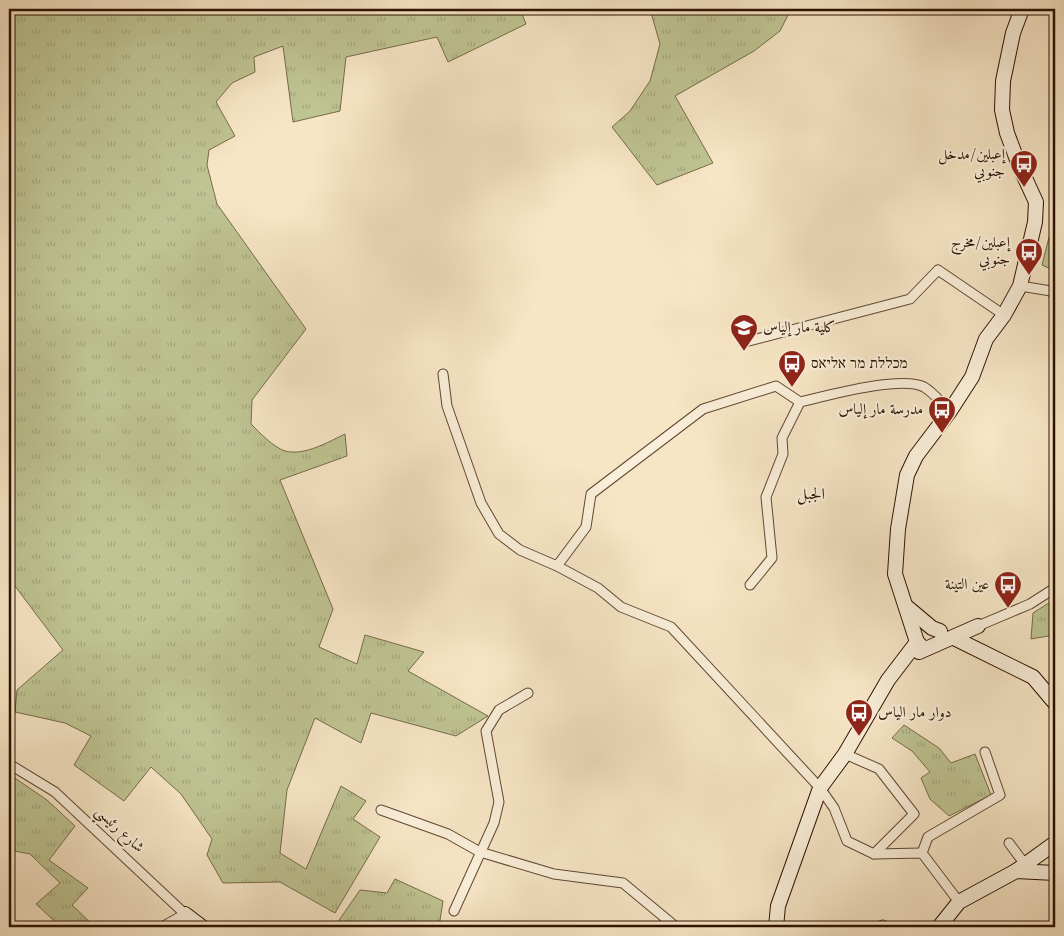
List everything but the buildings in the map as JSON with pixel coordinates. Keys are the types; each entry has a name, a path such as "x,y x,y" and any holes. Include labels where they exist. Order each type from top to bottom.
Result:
{"main road":[{"path":"929,638 906,607 895,574 898,529 907,474 916,456 950,411 972,377 986,339 1004,315 1020,286 1035,222 1037,204 1007,133 1002,110 1003,81 1013,33 1022,9"},
{"path":"776,927 778,906 820,788 845,754 901,662 929,638 978,626"},
{"path":"954,638 978,626"},
{"path":"929,638 954,638 1033,677 1055,703"},
{"path":"939,927 959,902 1020,867 1055,843"},
{"path":"1020,867 1055,873"},
{"name":"شارع رئيسي","path":"185,914 202,927"}],"street":[{"path":"745,342 910,300 938,270 1004,315"},
{"path":"1020,286 1051,291 1055,296"},
{"path":"443,374 447,406 481,503 499,534 520,550 557,566 598,588 621,607 671,627 820,788 834,808 846,842 874,854 922,853"},
{"path":"557,566 586,527 591,494 703,409 776,386 800,402 862,387 911,385 924,387 950,411"},
{"path":"750,585 772,558 766,498 783,454 782,438 800,402"},
{"path":"978,626 1030,604 1055,588"},
{"path":"454,910 494,823 499,802 486,731 499,710 528,692"},
{"path":"922,853 928,836 1000,795 986,752"},
{"path":"845,754 879,769 914,814 874,854"},
{"name":"شارع رئيسي","path":"9,764 55,792 185,914"},
{"path":"381,810 448,834 480,852 554,874 623,883 676,927"},
{"path":"1009,843 1020,867"},
{"path":"922,853 959,902"},
{"path":"162,927 185,914"},
{"path":"877,927 883,925 885,927"}],"green space":[{"path":"12,9 520,9 526,24 448,62 437,37 346,57 340,111 293,122 283,46 254,57 255,72 232,83 216,102 235,136 209,150 207,165 217,204 306,329 252,400 251,424 276,446 285,451 293,452 308,450 345,434 347,456 280,480 333,609 319,647 357,664 365,635 424,652 408,671 488,716 456,736 371,713 361,743 315,718 287,790 280,853 306,869 341,786 366,801 353,819 380,837 335,913 280,882 223,883 207,855 212,839 181,794 151,767 124,801 74,765 91,736 65,723 15,712 17,690 63,650 9,578 9,20 13,19"},
{"path":"650,9 791,9 780,31 754,51 675,96 713,163 657,185 612,127 630,111 650,81 660,44"},
{"path":"1055,214 1055,271 1042,265"},
{"path":"1055,599 1054,635 1031,639 1033,613"},
{"path":"904,725 939,748 951,763 975,754 991,795 949,816 930,799 921,778 930,772 912,751 892,738"},
{"path":"9,774 47,800 75,826 49,860 88,888 72,905 95,927 61,927 36,904 60,883 30,854 9,850"},
{"path":"395,879 443,901 439,927 335,926 360,890 387,893"}],"place":[{"name":"إعبلين/مدخل جنوبي","path":"1024,188"},
{"name":"إعبلين/مخرج جنوبي","path":"1029,276"},
{"name":"كلية مار إلياس","path":"744,352"},
{"name":"מכללת מר אליאס","path":"792,388"},
{"name":"مدرسة مار إلياس","path":"942,434"},
{"name":"عين التينة","path":"1008,609"},
{"name":"دوار مار الياس","path":"859,737"}],"district":[{"name":"الجبل","path":"811,495"}]}
